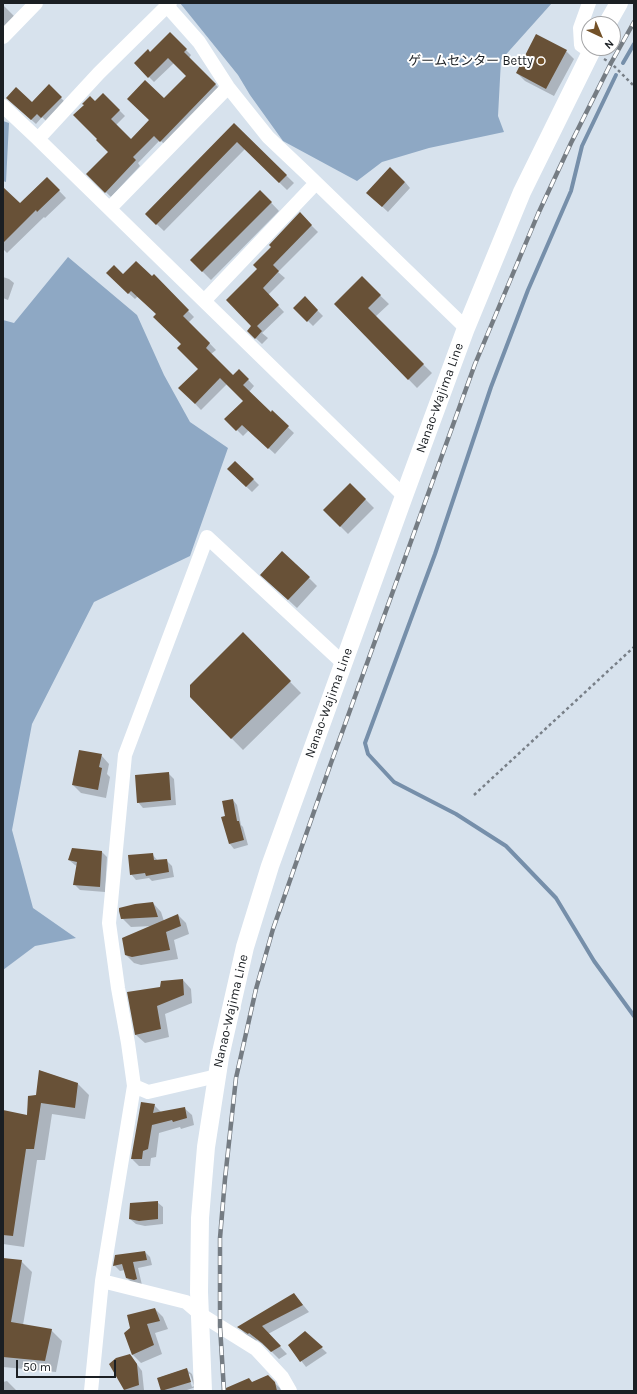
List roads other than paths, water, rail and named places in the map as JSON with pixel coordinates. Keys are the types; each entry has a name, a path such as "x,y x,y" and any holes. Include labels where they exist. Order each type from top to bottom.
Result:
{"main road":[{"path":"612,16 619,3"},
{"name":"Nanao-Wajima Line","path":"203,1391 200,1314 200,1218 206,1147 220,1057 254,918 270,866 466,328 522,192 589,56"}],"street":[{"path":"3,37 36,3"},
{"path":"584,16 589,3"},
{"path":"38,139 99,73 169,4 199,42 228,87 268,137 466,328"},
{"path":"581,25 581,44"},
{"path":"110,208 228,87"},
{"path":"3,106 110,208 404,496"},
{"path":"204,301 316,183"},
{"path":"91,1391 102,1281 134,1086 109,923 125,755 207,537 343,663"},
{"path":"134,1086 148,1092 217,1076"},
{"path":"102,1281 186,1302 200,1314 256,1349 282,1377 290,1391"}],"waterway":[{"path":"623,63 634,44"},
{"path":"616,75 582,146 571,191 528,290 491,387 435,554 365,743 368,754 394,782 456,814 506,846 556,898 594,961 634,1016"}],"railway":[{"path":"224,1391 220,1326 220,1238 225,1179 236,1078 256,989 273,929 331,763 475,364 538,214 571,143 611,63 634,22"}],"place":[{"name":"ゲームセンター Betty","path":"541,61"}]}
